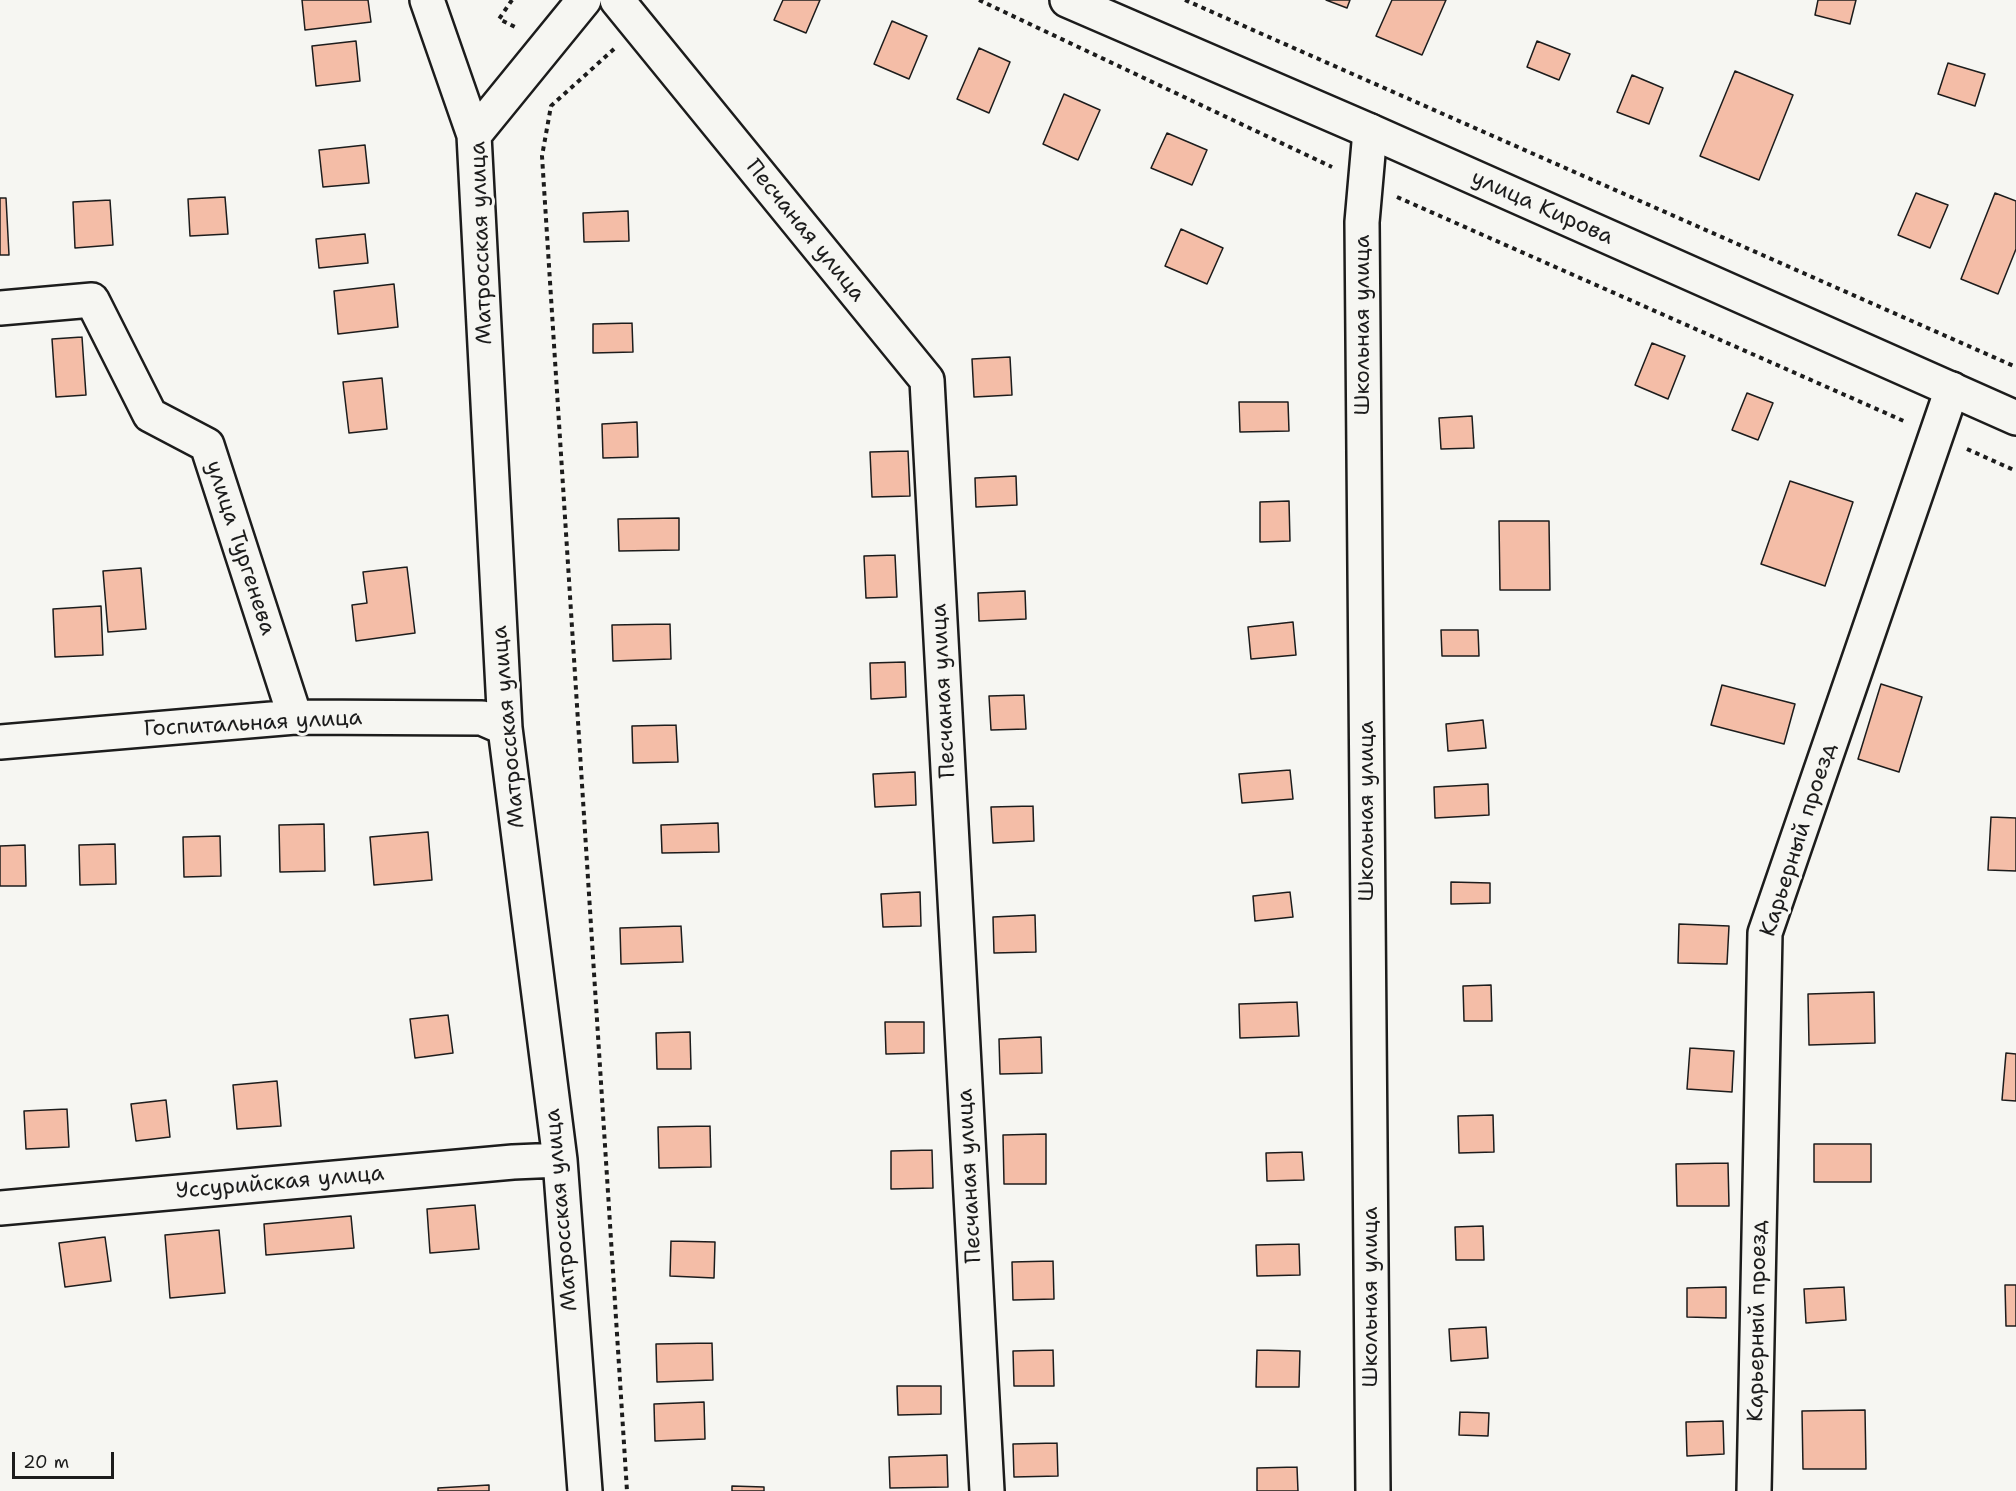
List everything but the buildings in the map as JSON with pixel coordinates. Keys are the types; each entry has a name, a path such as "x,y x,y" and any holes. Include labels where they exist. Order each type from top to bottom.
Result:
{"street":[{"path":"427,0 474,135"},
{"name":"Матросская улица","path":"584,0 474,135 505,728 560,1160 585,1491"},
{"name":"Песчаная улица","path":"617,0 927,380 987,1491"},
{"name":"улица Кирова","path":"1067,0 1370,131 2016,418"},
{"name":"Школьная улица","path":"1370,131 1362,222 1373,1491"},
{"name":"улица Тургенева","path":"0,308 92,300 150,415 207,445 295,717"},
{"name":"Карьерный проезд","path":"1754,1491 1765,933 1952,390"},
{"name":"Госпитальная улица","path":"0,742 295,717 482,718 505,728"},
{"name":"Уссурийская улица","path":"0,1208 513,1161 560,1160"}],"path":[{"path":"979,0 1366,183 2016,471"},
{"path":"1185,0 2016,367"},
{"path":"627,1491 542,156 551,106 638,27"}]}
